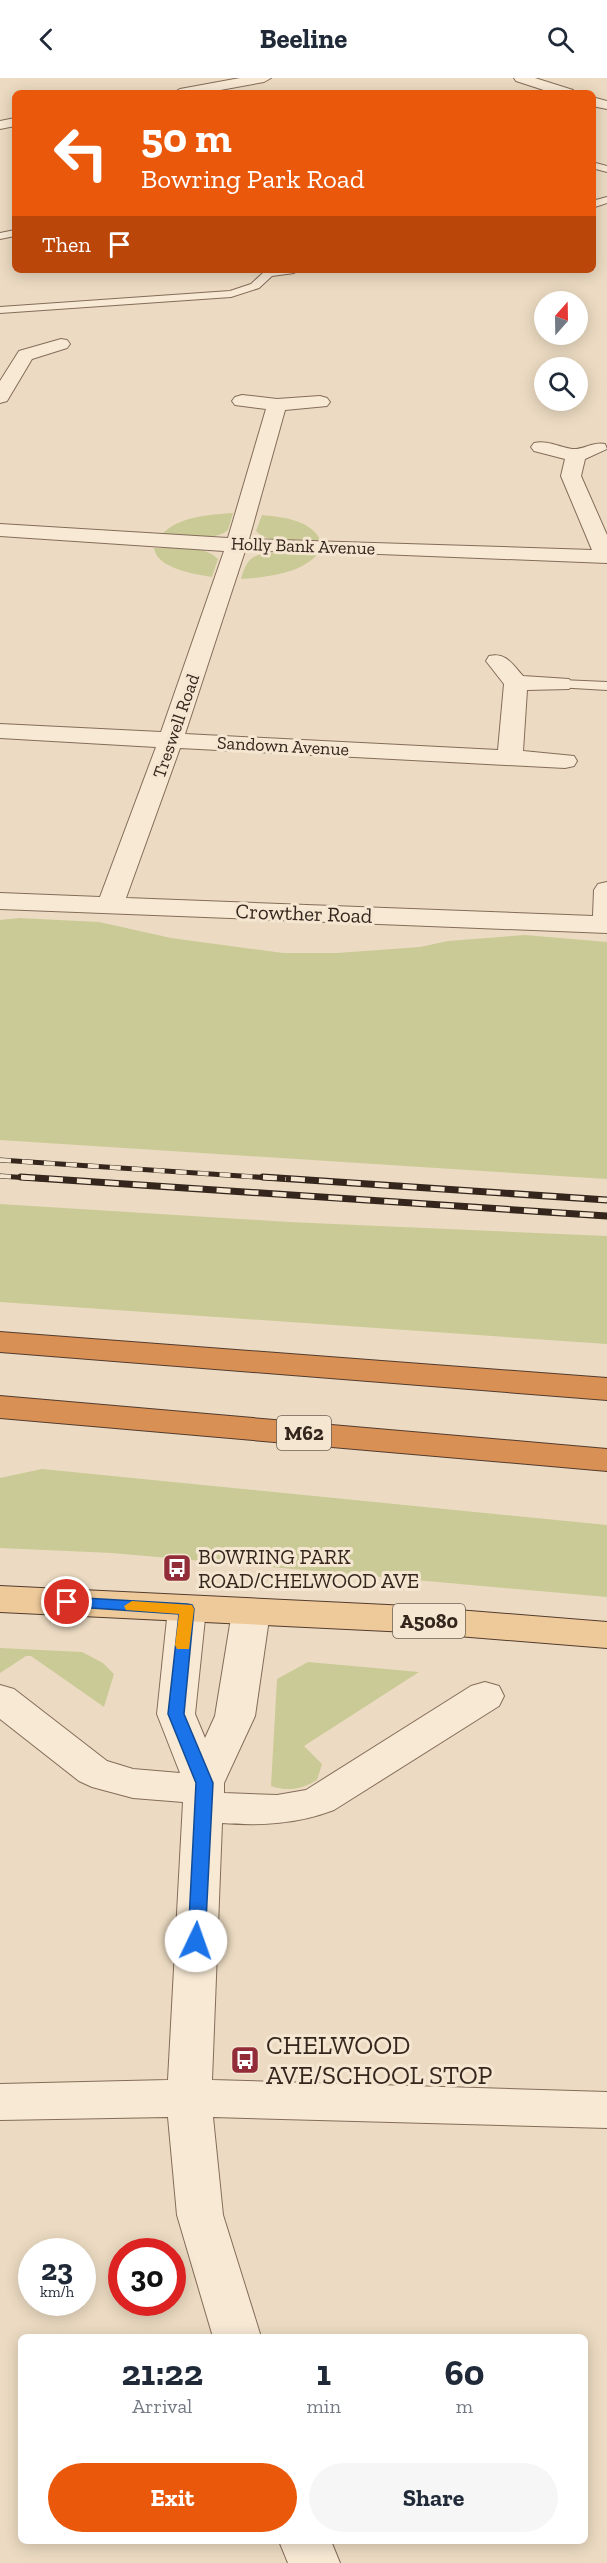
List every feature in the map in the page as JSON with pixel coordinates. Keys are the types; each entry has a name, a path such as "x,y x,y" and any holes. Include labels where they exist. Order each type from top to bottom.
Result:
{"highway":[{"path":"0,1342 607,1389"},
{"name":"M62","path":"0,1407 607,1460"}],"main road":[{"name":"A5080","path":"0,1599 408,1619 607,1635"}],"street":[{"path":"197,90 264,78"},
{"path":"521,78 559,90"},
{"path":"0,396 17,354 61,344"},
{"path":"242,401 277,405 320,402"},
{"name":"Treswell Road","path":"110,905 172,740 237,545 277,405"},
{"path":"541,447 576,456 598,448"},
{"path":"576,456 571,476 606,557"},
{"name":"Holly Bank Avenue","path":"0,530 237,545 330,546 606,557"},
{"path":"497,661 516,683 510,758"},
{"path":"516,683 561,684"},
{"name":"Sandown Avenue","path":"0,731 565,761"},
{"path":"606,925 607,890"},
{"name":"Crowther Road","path":"0,901 606,925"},
{"path":"187,1609 176,1714 204,1793"},
{"path":"236,2334 200,2215 189,2098 204,1793 235,1716 251,1612"},
{"path":"0,1699 105,1778 124,1784 204,1793 261,1809 305,1806 320,1800 485,1696"},
{"path":"0,2102 189,2098 607,2110"},
{"path":"306,2544 314,2563"}],"lane":[{"path":"0,310 231,294 255,286 264,273"},
{"path":"561,684 607,686"}],"green space":[{"path":"233,513 228,530 213,537 161,535 185,520"},
{"path":"262,515 304,524 317,535 321,542 278,541 262,536 256,531"},
{"path":"154,548 197,549 212,554 218,559 212,577 205,576 169,566 157,555"},
{"path":"274,553 317,555 292,570 272,576 241,579 252,558"},
{"path":"19,918 99,922 171,938 283,953 337,953 420,947 448,941 525,935 607,942 607,1179 0,1140 0,920"},
{"path":"0,1204 289,1222 607,1236 607,1344 0,1302"},
{"path":"42,1469 607,1525 607,1597 112,1553 0,1548 0,1478"},
{"path":"0,1648 82,1652 103,1663 114,1674 104,1707 31,1656 26,1656 0,1673"},
{"path":"308,1662 419,1672 304,1746 322,1764 317,1780 295,1789 277,1788 271,1786 277,1679"}],"railway":[{"path":"0,1160 286,1179"},
{"path":"0,1176 43,1179"},
{"path":"21,1177 607,1216"},
{"path":"263,1177 607,1200"}],"slow traffic":[{"path":"132,1606 187,1609 183,1645"}],"place":[{"name":"BOWRING PARK ROAD/CHELWOOD AVE","path":"177,1568"},
{"name":"CHELWOOD AVE/SCHOOL STOP","path":"245,2060"}],"route":[{"path":"67,1602 187,1609 176,1714 204,1783 196,1941"}]}
